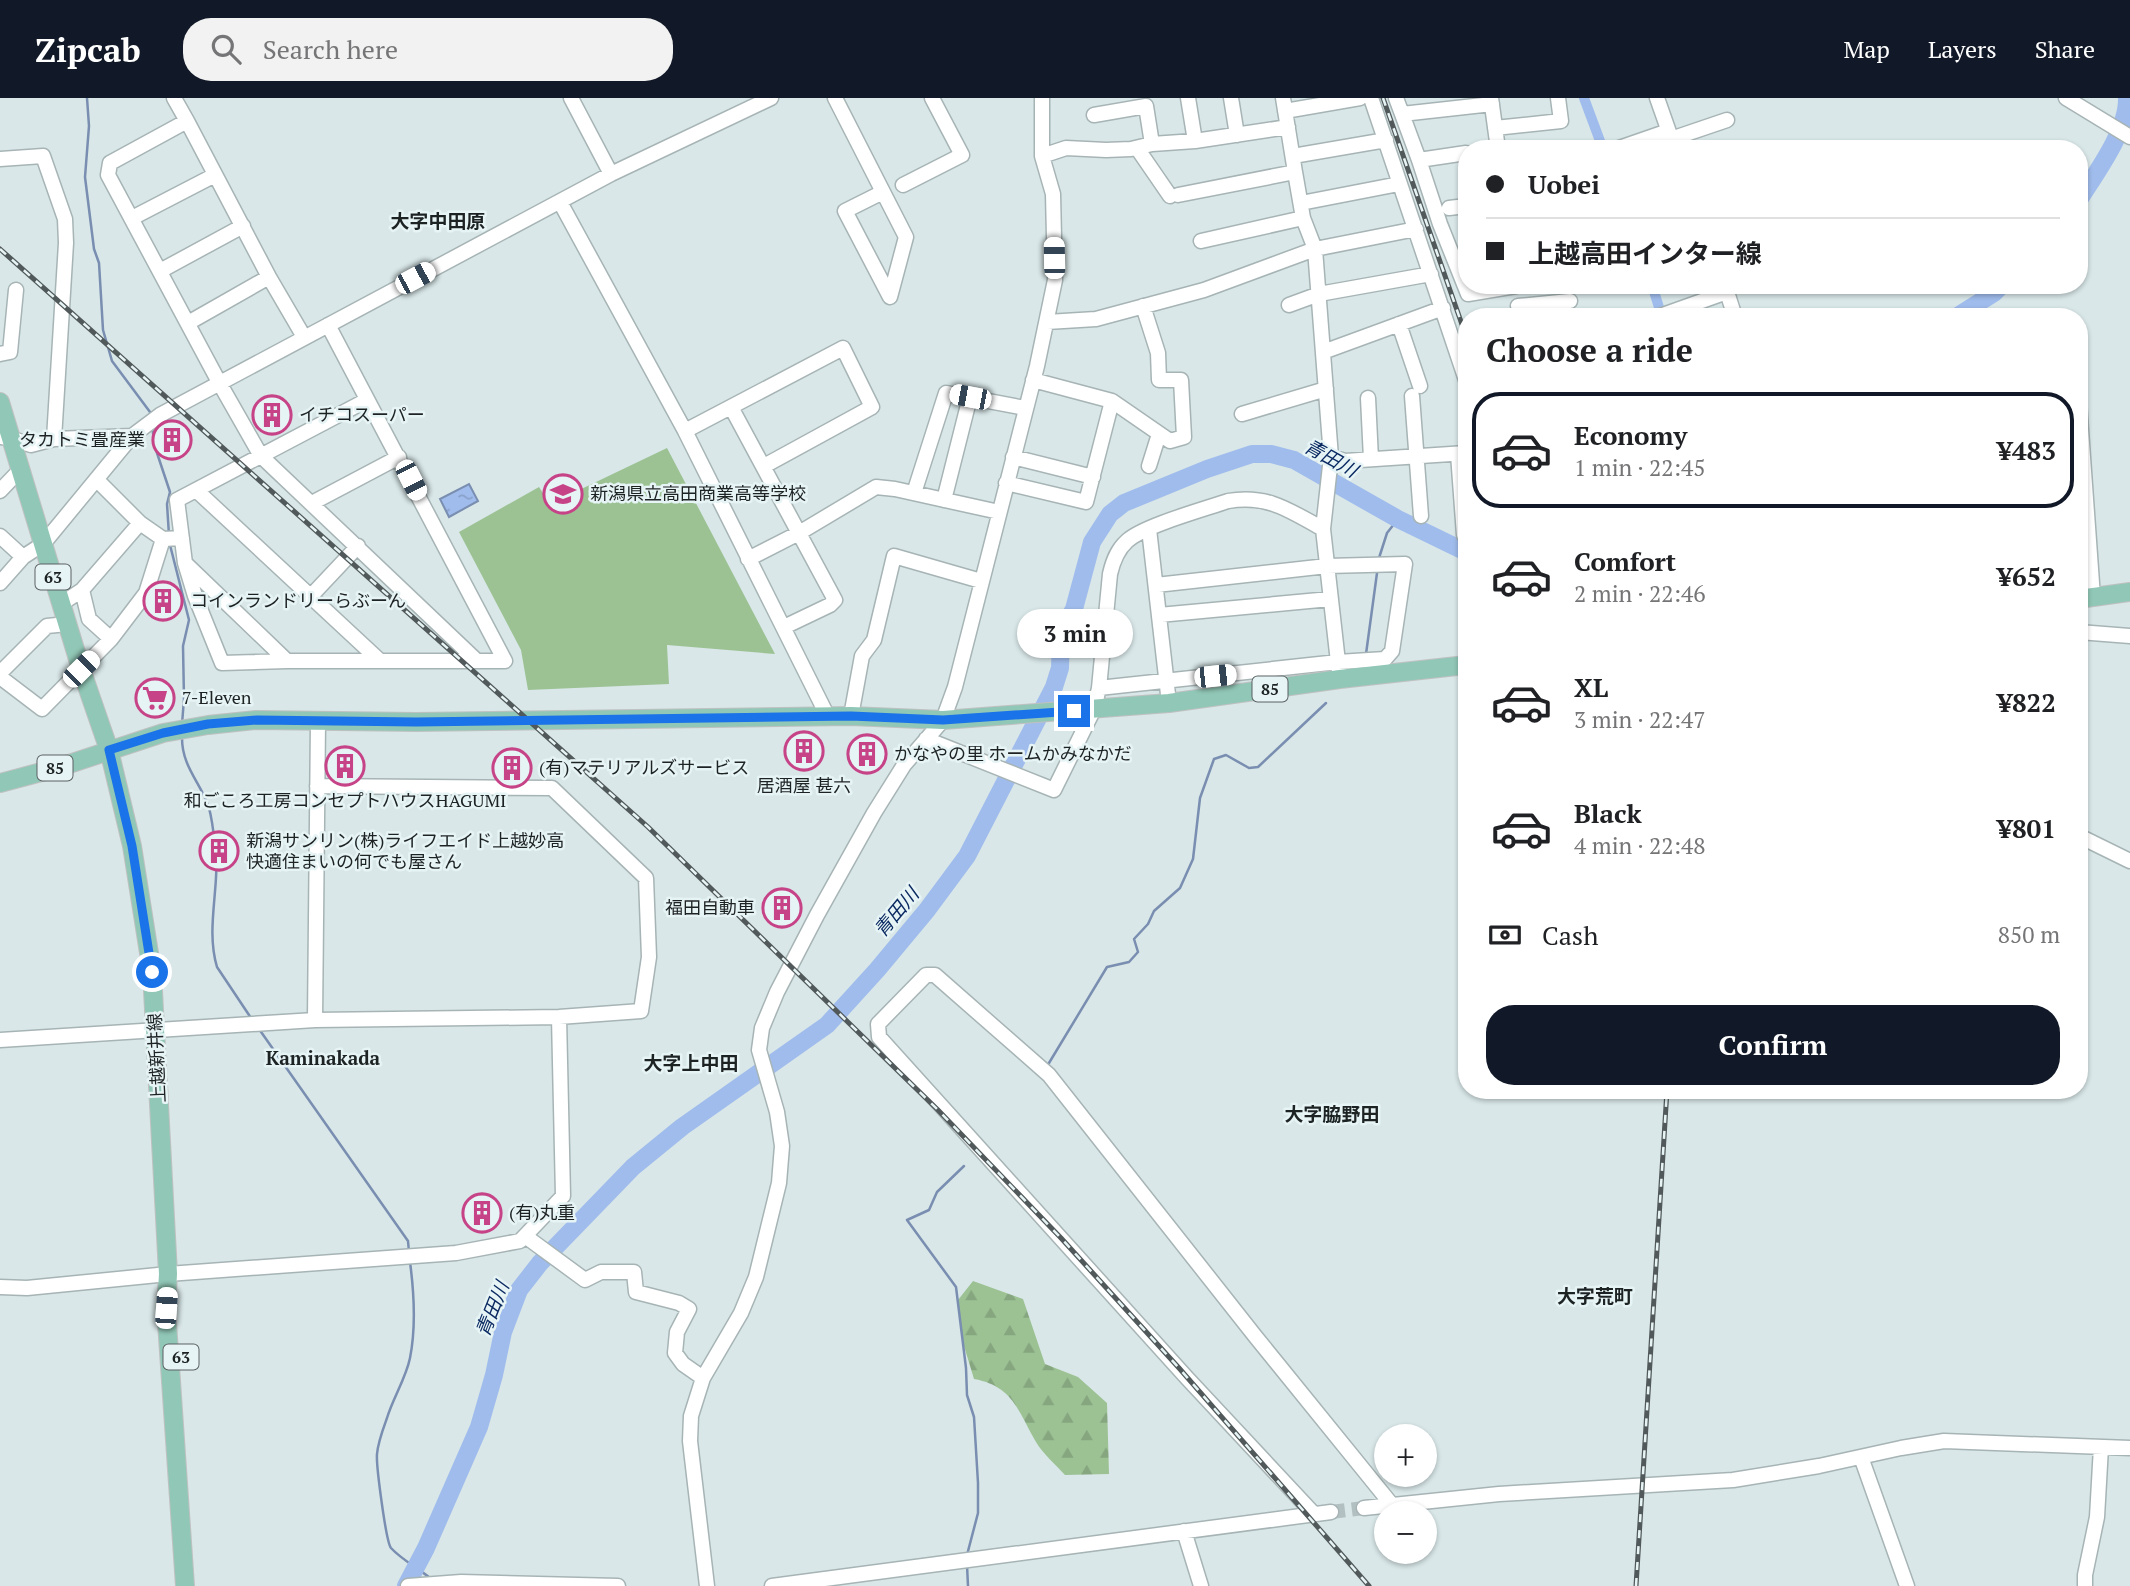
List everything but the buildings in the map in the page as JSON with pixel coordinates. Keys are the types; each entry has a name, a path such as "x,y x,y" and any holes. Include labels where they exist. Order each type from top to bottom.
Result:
{"main road":[{"name":"上越新井線","path":"0,402 5,437 20,470 81,669 109,750 132,846 149,950 169,1273 166,1308 185,1586"},
{"path":"2088,598 2130,592"},
{"name":"85","path":"0,783 163,733 208,724 257,720 851,716 943,720 1169,703 1339,671 1458,666"},
{"name":"上越新井線","path":"169,1273 177,1307 196,1586"}],"street":[{"path":"174,98 304,337"},
{"path":"571,98 611,174"},
{"path":"0,583 23,557 43,544 132,436 160,415 611,174 771,98"},
{"path":"835,98 883,191 906,237 890,297 845,211 883,191"},
{"path":"903,185 962,155 932,98"},
{"path":"707,1586 690,1441 691,1416 703,1378 741,1313 756,1277 779,1183 782,1146 777,1112 762,1065 760,1035 777,992 874,813 904,765 943,720 955,687 1047,322 1055,280 1053,194 1042,156 1042,98"},
{"path":"1188,98 1195,141"},
{"path":"1231,98 1237,135"},
{"path":"1339,671 1323,529 1330,462 1315,249 1302,211 1284,104 1360,98"},
{"path":"1371,98 1458,355"},
{"path":"1396,98 1458,269"},
{"path":"1495,128 1561,121 1558,98"},
{"path":"1657,98 1671,139 1727,120"},
{"path":"2066,98 2130,137"},
{"path":"1402,114 1492,101 1497,140"},
{"path":"1094,115 1146,106 1152,144"},
{"path":"187,121 110,163 108,175 219,384 261,456 477,660"},
{"path":"1042,156 1066,148 1137,148 1288,127"},
{"path":"1293,156 1385,140"},
{"path":"1137,148 1174,195 1295,172"},
{"path":"1419,160 1458,154"},
{"path":"0,159 43,156 65,219 66,243 54,439"},
{"path":"132,218 215,175"},
{"path":"1201,241 1399,184"},
{"path":"560,202 685,431 828,717"},
{"path":"1449,208 1458,207"},
{"path":"160,271 243,226"},
{"path":"1047,322 1096,319 1204,290 1315,249 1416,229"},
{"path":"1450,249 1458,248"},
{"path":"1289,305 1319,294 1431,274"},
{"path":"188,323 269,277"},
{"path":"0,354 10,352 16,290"},
{"path":"1679,308 1714,294"},
{"path":"1538,308 1570,301"},
{"path":"1032,380 1112,401 1170,441 1184,437 1181,380 1159,380 1158,353 1143,306"},
{"path":"1323,352 1443,307"},
{"path":"1399,324 1416,391 1416,456 1421,516"},
{"path":"97,480 140,523 171,539 185,563 222,663 505,661 328,325"},
{"path":"685,431 843,348 872,407 764,466"},
{"path":"1242,414 1326,389"},
{"path":"914,493 946,393 1025,408"},
{"path":"944,500 970,397"},
{"path":"1368,398 1371,459"},
{"path":"67,624 47,626 0,675 42,709 111,639 146,593 171,539 177,500 367,400"},
{"path":"1006,483 1086,502 1112,401"},
{"path":"731,407 835,600 784,627"},
{"path":"1149,466 1159,433"},
{"path":"5,437 31,445 54,439 132,436"},
{"path":"1330,462 1458,453"},
{"path":"312,503 399,457"},
{"path":"1013,457 1093,477"},
{"path":"0,491 20,470"},
{"path":"748,559 799,533 876,487 999,512"},
{"path":"196,490 379,660"},
{"path":"926,739 1054,790 1094,709 1113,561 1125,542 1149,529 1228,501 1254,498 1275,504 1323,529"},
{"path":"61,604 82,590 140,523"},
{"path":"1149,529 1169,703"},
{"path":"0,536 23,557"},
{"path":"310,597 358,547"},
{"path":"851,716 862,656 874,640 894,556 981,581"},
{"path":"185,563 287,661"},
{"path":"1098,688 1166,681 1339,671 1385,659 1392,651 1405,564 1327,566 1156,585"},
{"path":"82,590 89,619 111,639"},
{"path":"1159,615 1331,599"},
{"path":"2088,633 2130,636"},
{"path":"315,1020 318,721"},
{"path":"0,1040 315,1020 559,1017 640,1011 649,957 646,878 552,788 317,786"},
{"path":"2088,840 2130,861"},
{"path":"1314,1514 1186,1378 879,1037 878,1024 926,975 936,975 946,983 1049,1075 1389,1501"},
{"path":"0,1287 40,1287 169,1273 456,1253 520,1241 563,1196 559,1017"},
{"path":"525,1236 585,1280 601,1272 634,1272 636,1292 680,1303 689,1309 677,1332 675,1353 683,1364 703,1378"},
{"path":"1431,1501 1499,1494 1733,1480 1819,1466 1922,1444 1962,1441 2130,1448"},
{"path":"2085,1586 2086,1567 2097,1517 2101,1447"},
{"path":"1861,1457 1907,1586"},
{"path":"1364,1508 1374,1507"},
{"path":"772,1586 1331,1513"},
{"path":"1184,1531 1201,1586"},
{"path":"408,1586 461,1582 618,1586"}],"green space":[{"path":"667,448 775,654 667,645 669,684 528,690 521,650 459,532 539,487 550,504"},
{"path":"973,1281 1023,1299 1045,1364 1078,1377 1107,1403 1109,1474 1065,1475 1039,1446 1019,1410 1006,1394 998,1387 974,1379 964,1346 958,1300"}],"water":[{"path":"469,484 478,501 449,517 440,499"}],"waterway":[{"path":"87,98 89,126 85,177 94,249 99,263 103,330 112,361 151,416"},
{"path":"1584,98 1600,140"},
{"name":"青田川","path":"2088,186 2117,137 2127,98"},
{"path":"1655,294 1659,308"},
{"name":"青田川","path":"1970,308 1992,294"},
{"path":"152,426 155,447 170,492 167,504 169,535"},
{"name":"青田川","path":"406,1586 426,1548 479,1427 503,1332 519,1290 540,1263 633,1167 682,1127 827,1025 927,910 967,856 1054,687 1060,668 1061,634 1074,609 1092,542 1110,514 1124,503 1207,469 1252,454 1271,454 1294,460 1398,519 1458,548"},
{"path":"1379,558 1387,533 1398,519"},
{"path":"170,545 189,620 183,646 182,724"},
{"path":"1366,654 1377,573"},
{"path":"1049,1063 1107,967 1129,962 1138,952 1134,939 1148,924 1154,911 1180,888 1193,859 1200,798 1214,759 1226,755 1249,768 1258,767 1326,703"},
{"path":"182,738 184,756 207,802 212,823 216,859 212,937 217,967 251,1018"},
{"path":"259,1029 408,1241 409,1252"},
{"path":"964,1166 937,1192 929,1210 907,1220 956,1287 967,1395 974,1417 978,1483 978,1513 967,1555"},
{"path":"410,1262 414,1310 410,1358 381,1436 377,1461 384,1519 391,1548 430,1578"},
{"path":"967,1565 968,1586"}],"tunnel":[{"path":"1331,1512 1364,1508"}],"railway":[{"path":"1383,98 1458,313"},
{"path":"0,249 648,827 937,1109 1061,1238 1179,1368 1369,1586"},
{"path":"1636,1586 1666,1099"}],"place":[{"name":"イチコスーパー","path":"272,415"},
{"name":"タカトミ畳産業","path":"172,440"},
{"name":"新潟県立高田商業高等学校","path":"563,494"},
{"name":"コインランドリーらぶーん","path":"163,601"},
{"name":"7-Eleven","path":"155,698"},
{"name":"居酒屋 甚六","path":"804,751"},
{"name":"かなやの里 ホームかみなかだ","path":"867,754"},
{"name":"和ごころ工房コンセプトハウスHAGUMI","path":"345,766"},
{"name":"(有)マテリアルズサービス","path":"512,768"},
{"name":"新潟サンリン(株)ライフエイド上越妙高 快適住まいの何でも屋さん","path":"219,851"},
{"name":"福田自動車","path":"782,908"},
{"name":"(有)丸重","path":"482,1213"}],"district":[{"name":"大字中田原","path":"438,221"},
{"name":"Kaminakada","path":"323,1058"},
{"name":"大字上中田","path":"691,1063"},
{"name":"大字脇野田","path":"1332,1114"},
{"name":"大字荒町","path":"1595,1296"}],"route":[{"path":"152,972 132,846 109,750 163,733 208,724 257,720 416,722 851,716 943,720 1074,711"}]}
